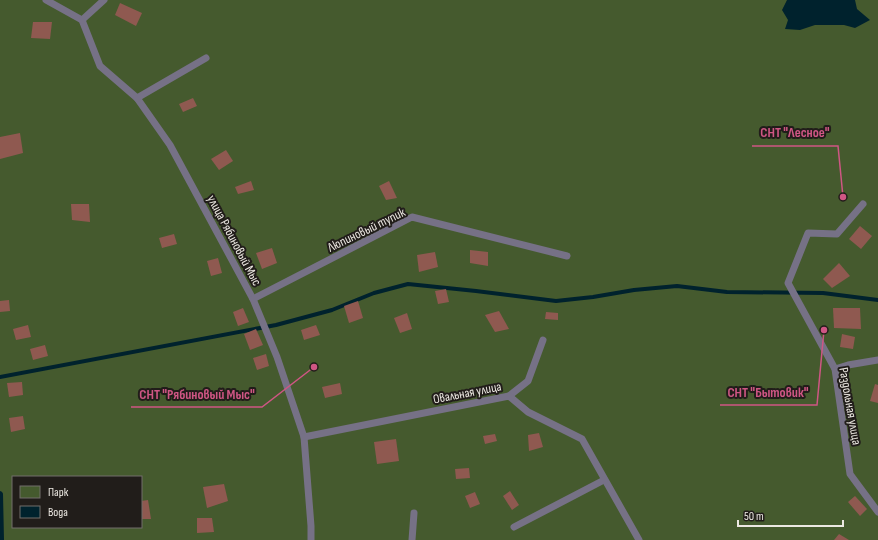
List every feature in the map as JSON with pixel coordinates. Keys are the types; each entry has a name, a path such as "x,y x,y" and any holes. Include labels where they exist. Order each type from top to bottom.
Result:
{"lane":[{"path":"46,0 82,20 104,0"},
{"name":"улица Рябиновый Мыс","path":"82,20 100,66 137,98 170,145 253,299 277,357 304,437 311,540"},
{"path":"137,98 206,58"},
{"name":"Раздольная улица","path":"863,204 837,234 808,233 788,283 834,369 850,474 878,512"},
{"name":"Люпиновый тупик","path":"253,299 412,217 567,256"},
{"path":"509,396 528,381 543,340"},
{"path":"834,369 878,360"},
{"name":"Овальная улица","path":"304,437 509,396 528,412 582,439 639,540"},
{"path":"514,527 604,480"},
{"path":"412,540 414,513"}],"green space":[{"path":"0,0 878,0 878,540 0,540"}],"water":[{"path":"787,0 855,0 857,9 870,20 855,28 844,25 815,25 800,30 785,29 788,20 782,10"}],"building":[{"path":"120,3 142,13 136,26 115,15"},
{"path":"33,22 52,22 50,39 31,38"},
{"path":"193,98 197,106 183,112 179,104"},
{"path":"20,133 23,153 0,159 0,137"},
{"path":"226,150 233,161 219,170 211,159"},
{"path":"251,181 254,190 238,194 235,187"},
{"path":"389,181 397,198 386,200 379,186"},
{"path":"71,204 89,204 90,222 72,220"},
{"path":"860,226 872,236 861,249 849,239"},
{"path":"174,234 177,244 162,248 159,238"},
{"path":"272,248 277,263 262,269 256,253"},
{"path":"470,250 488,252 488,266 470,263"},
{"path":"435,252 438,267 419,272 417,255"},
{"path":"218,258 222,273 211,276 207,261"},
{"path":"839,263 850,276 832,288 823,279"},
{"path":"446,289 449,302 438,304 435,291"},
{"path":"9,300 10,311 0,312 0,301"},
{"path":"358,301 363,318 349,323 344,306"},
{"path":"243,308 249,322 238,326 233,312"},
{"path":"833,308 860,308 861,329 834,328"},
{"path":"499,311 509,329 495,332 485,315"},
{"path":"546,312 558,313 558,320 545,319"},
{"path":"407,313 412,329 400,333 394,318"},
{"path":"28,325 31,337 16,340 13,329"},
{"path":"316,325 320,335 304,340 301,330"},
{"path":"256,329 263,345 250,350 244,334"},
{"path":"842,334 855,337 853,349 840,347"},
{"path":"45,345 48,356 33,360 30,349"},
{"path":"266,354 269,366 257,370 253,358"},
{"path":"22,382 23,395 9,397 7,383"},
{"path":"340,383 342,394 325,398 322,387"},
{"path":"875,384 878,385 878,403 870,401"},
{"path":"23,416 25,429 11,432 9,418"},
{"path":"539,433 543,447 529,451 528,435"},
{"path":"495,434 497,441 485,444 483,436"},
{"path":"396,439 399,461 377,464 374,442"},
{"path":"469,468 470,478 456,479 455,469"},
{"path":"224,484 228,501 207,508 203,487"},
{"path":"510,491 519,505 512,510 503,496"},
{"path":"475,492 480,504 470,508 465,496"},
{"path":"855,496 867,509 860,516 848,502"},
{"path":"148,500 151,519 142,519 142,501"},
{"path":"197,518 212,518 214,532 197,533"},
{"path":"839,534 849,540 834,540"}],"waterway":[{"path":"0,377 276,325 332,310 374,293 408,284 556,301 593,297 634,290 677,286 727,292 823,293 878,300"},
{"path":"0,493 2,540"}],"place":[{"name":"СНТ \"Лесное\"","path":"843,197"},
{"name":"СНТ \"Бытовик\"","path":"824,330"},
{"name":"СНТ \"Рябиновый Мыс\"","path":"314,367"}]}
